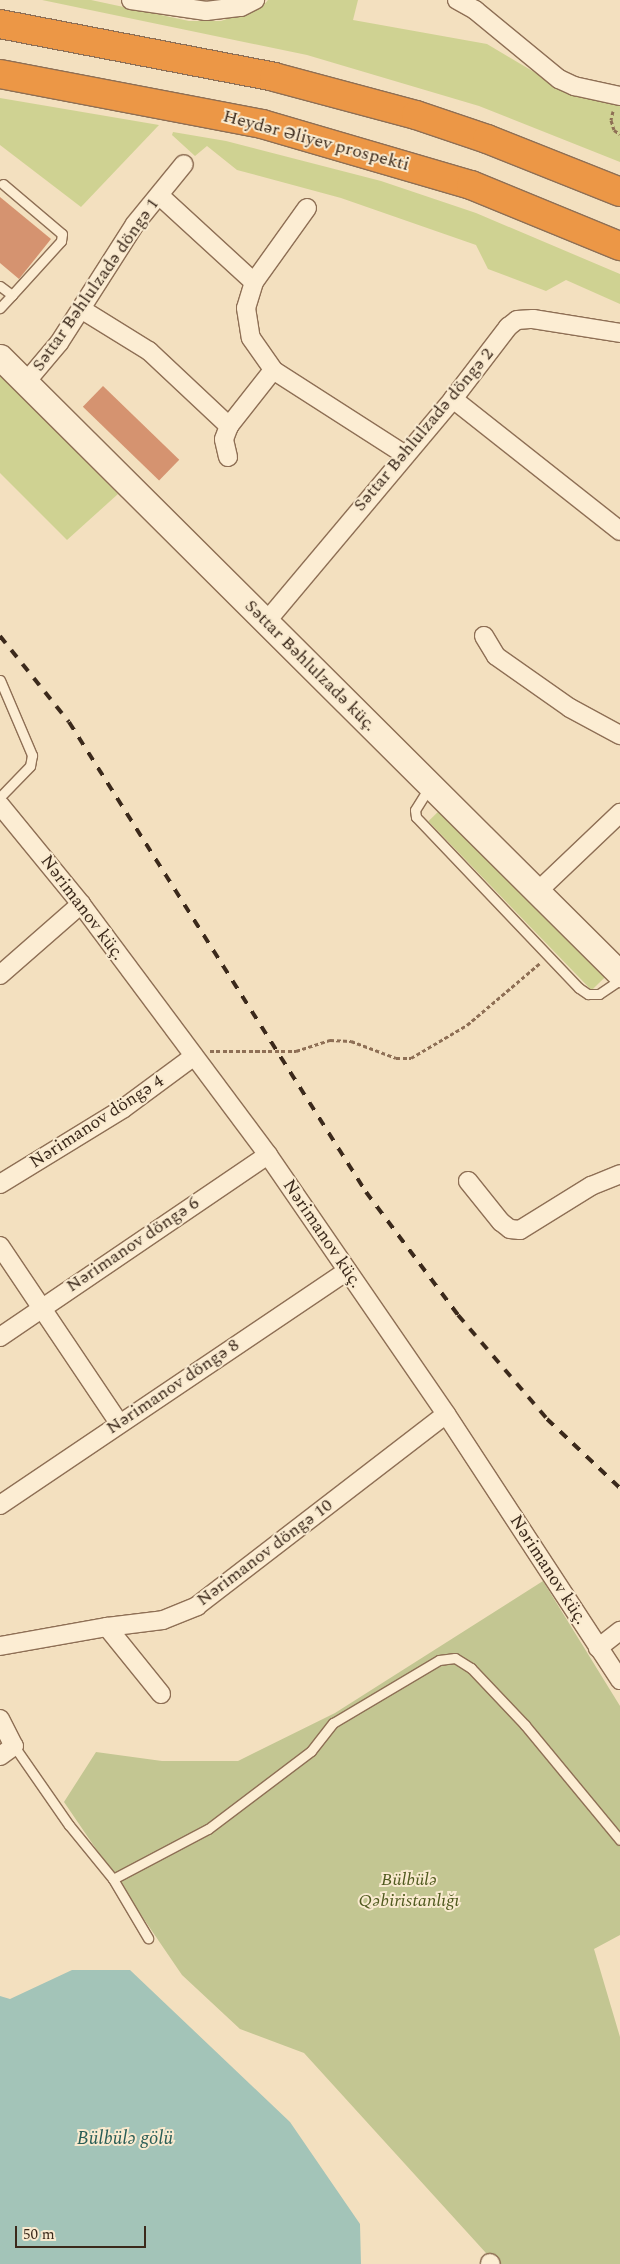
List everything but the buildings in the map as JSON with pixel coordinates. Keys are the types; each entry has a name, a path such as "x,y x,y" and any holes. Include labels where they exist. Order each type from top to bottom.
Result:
{"highway":[{"path":"0,24 274,77 416,115 620,192"},
{"name":"Heydər Əliyev prospekti","path":"0,74 262,124 471,185 620,246"}],"main road":[{"name":"Səttar Bəhlulzadə küç.","path":"0,357 620,974"}],"street":[{"path":"132,0 206,11 241,7 255,0"},
{"path":"457,0 475,10 559,79 574,86 618,96"},
{"name":"Səttar Bəhlulzadə döngə 1","path":"26,382 59,343 135,224 160,196 184,164"},
{"path":"160,196 254,282"},
{"path":"307,208 254,282 246,308 251,338 273,370 404,454"},
{"path":"81,309 149,351 228,426"},
{"name":"Səttar Bəhlulzadə döngə 2","path":"266,622 404,454 453,399 508,327 517,320 533,319 583,330 620,333"},
{"path":"228,457 224,439 228,426 273,370"},
{"path":"453,399 620,531"},
{"path":"484,636 496,656 570,708 620,735"},
{"name":"Nərimanov küç.","path":"0,805 81,904 268,1154 446,1414 620,1680"},
{"path":"537,892 620,813"},
{"path":"0,975 81,904"},
{"name":"Nərimanov döngə 4","path":"0,1184 124,1108 194,1057"},
{"name":"Nərimanov döngə 6","path":"0,1336 268,1154"},
{"path":"468,1180 501,1222 510,1228 520,1230 591,1186 620,1174"},
{"path":"0,1246 119,1423"},
{"name":"Nərimanov döngə 8","path":"0,1505 119,1423 347,1272"},
{"name":"Nərimanov döngə 10","path":"0,1646 107,1626 163,1620 196,1606 446,1414"},
{"path":"107,1626 161,1694"},
{"path":"598,1648 620,1632"},
{"path":"0,1718 7,1751"}],"lane":[{"path":"0,308 61,241 62,234 3,184"},
{"path":"0,286 12,295"},
{"path":"0,680 32,755 30,766 0,797"},
{"path":"430,786 415,810 416,817 548,956 588,994 599,994 620,980"},
{"path":"113,1879 208,1829 311,1751 333,1723 439,1660 455,1658 471,1668 525,1725 620,1840"},
{"path":"7,1751 113,1879 148,1938"}],"path":[{"path":"618,96 611,120 614,130 620,134"},
{"path":"194,1057 212,1051 296,1051 330,1040 351,1041 396,1058 410,1058 466,1025 548,956"}],"green space":[{"path":"42,0 91,0 189,21 221,21 263,6 268,0 358,0 353,20 487,44 566,91 620,106 620,162 479,106 307,55"},
{"path":"0,98 159,125 81,207 0,145"},
{"path":"173,132 226,141 381,181 476,213 620,274 620,304 566,280 546,291 488,269 476,245 341,198 237,170 207,146 195,156 172,135"},
{"path":"0,374 118,494 67,540 0,473"},
{"path":"442,808 605,977 592,990 428,821"},
{"name":"Bülbülə Qəbiristanlığı","path":"543,1581 620,1706 620,1935 594,1949 620,2037 620,2264 496,2264 304,2053 240,2029 182,1975 64,1802 96,1752 162,1761 238,1761 335,1713"}],"water":[{"name":"Bülbülə gölü","path":"72,1970 130,1970 290,2122 360,2224 361,2264 0,2264 0,1996 10,1999"}],"railway":[{"path":"0,636 69,722 366,1192 458,1315 547,1419 620,1488"}]}
